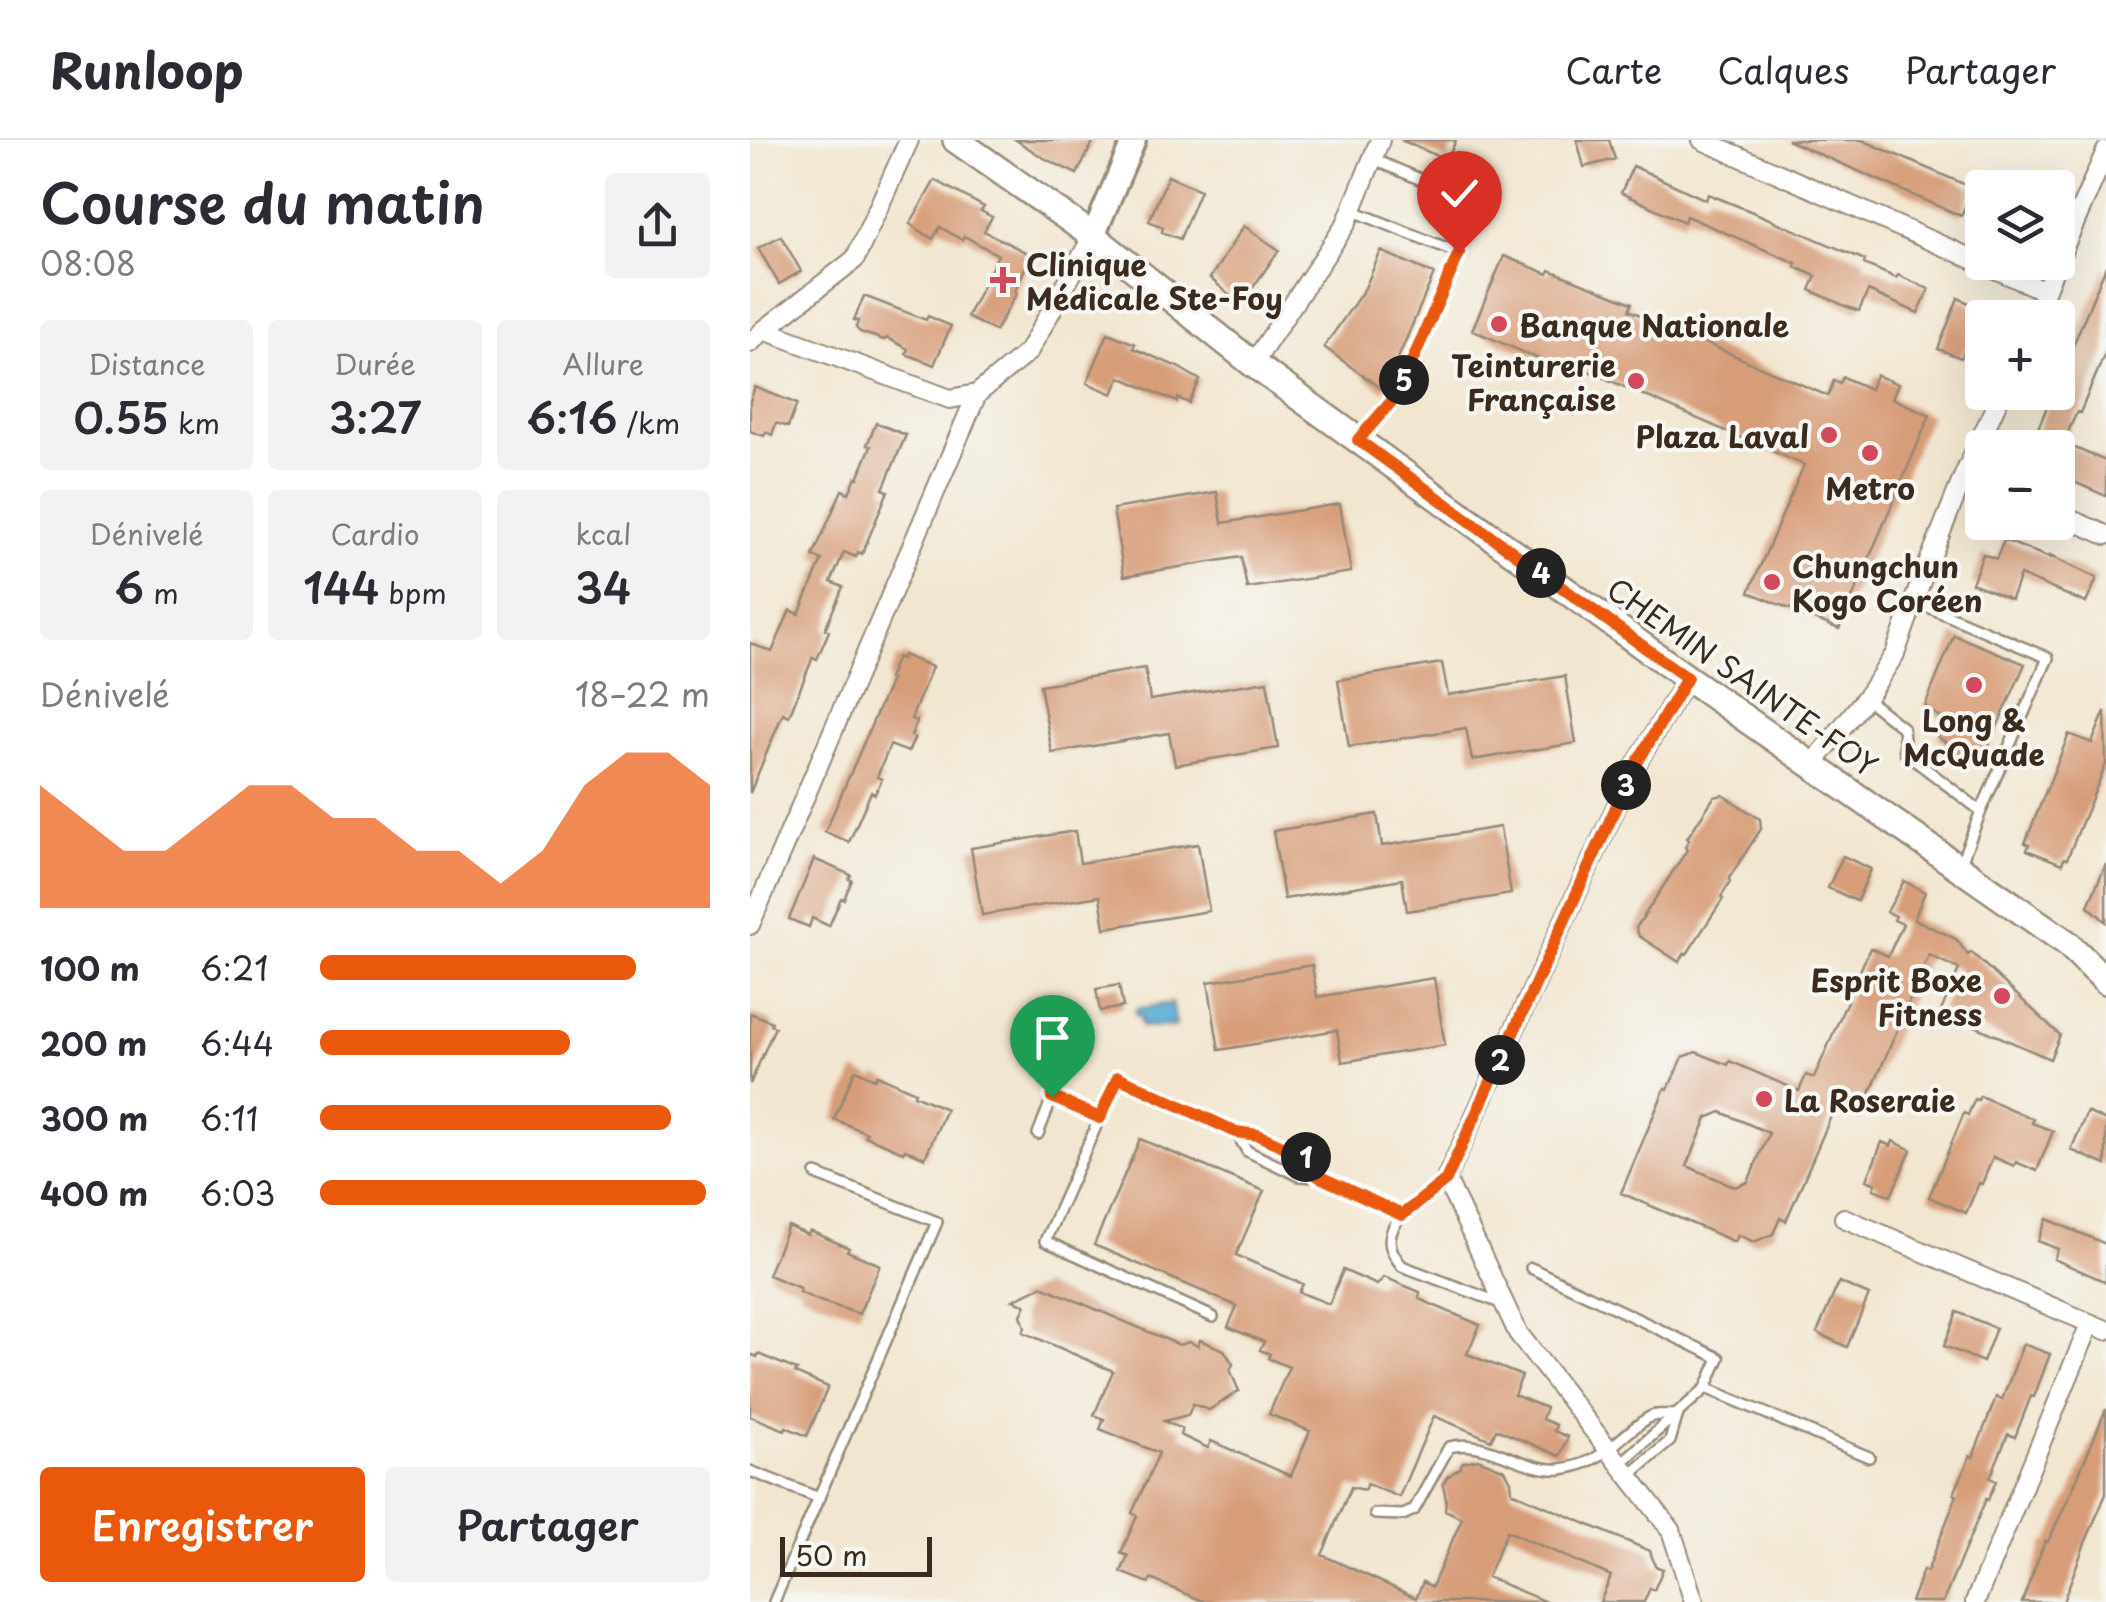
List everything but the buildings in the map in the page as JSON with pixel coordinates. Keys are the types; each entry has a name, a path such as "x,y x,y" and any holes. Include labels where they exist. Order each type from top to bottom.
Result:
{"main road":[{"name":"CHEMIN SAINTE-FOY","path":"956,140 1093,236 1252,364 1687,678 2066,943 2106,981"}],"street":[{"path":"757,337 855,260 909,140"},
{"path":"750,925 978,394 1028,352 1093,236 1134,140"},
{"path":"1252,364 1346,224 1380,140"},
{"path":"1702,140 2044,290"},
{"path":"2075,222 2106,152"},
{"path":"2040,300 2049,280"},
{"path":"757,337 950,400 978,394"},
{"path":"1812,765 1895,654 1964,475 1994,410"},
{"path":"2075,521 2106,534"},
{"path":"1687,678 1634,768 1446,1180 1518,1333 1671,1530 1694,1602"},
{"path":"1844,1218 2098,1327 1975,1602"}],"lane":[{"path":"1372,159 1489,209"},
{"path":"1352,210 1459,253 1398,394 1358,440"},
{"path":"1914,601 2048,658 1958,868"},
{"path":"1865,698 1903,728 1905,753 1982,811"},
{"path":"1038,1134 1069,1054"},
{"path":"1214,1318 1045,1241 1118,1077 1236,1132 1258,1135 1305,1156 1318,1176"},
{"path":"1052,1097 1100,1118"},
{"path":"1236,1132 1247,1151 1300,1176 1318,1176 1402,1215"},
{"path":"774,1602 937,1222 816,1174"},
{"path":"1446,1180 1394,1224 1389,1240 1392,1254 1402,1266 1503,1304"},
{"path":"1530,1268 1720,1358 1706,1388 1620,1464"},
{"path":"1706,1388 1869,1457"},
{"path":"1620,1464 1650,1416 1678,1414"},
{"path":"1375,1514 1403,1515 1414,1510 1448,1447 1462,1443 1536,1466 1561,1469 1584,1463 1620,1464 1670,1441 1678,1414"},
{"path":"750,1471 818,1498"}],"water":[{"path":"1172,1003 1176,1026 1142,1027 1136,1009"}],"place":[{"name":"Clinique Médicale Ste-Foy","path":"1003,280"},
{"name":"Banque Nationale","path":"1499,324"},
{"name":"Teinturerie Française","path":"1636,381"},
{"name":"Plaza Laval","path":"1829,435"},
{"name":"Metro","path":"1870,453"},
{"name":"Chungchun Kogo Coréen","path":"1772,582"},
{"name":"Long & McQuade","path":"1974,685"},
{"name":"Esprit Boxe Fitness","path":"2002,996"},
{"name":"La Roseraie","path":"1764,1099"}],"route":[{"path":"1052,1097 1100,1118 1118,1077 1236,1132 1258,1135 1305,1156 1318,1176 1402,1215 1446,1180 1634,768 1687,678 1358,440 1398,394 1459,253"}]}
